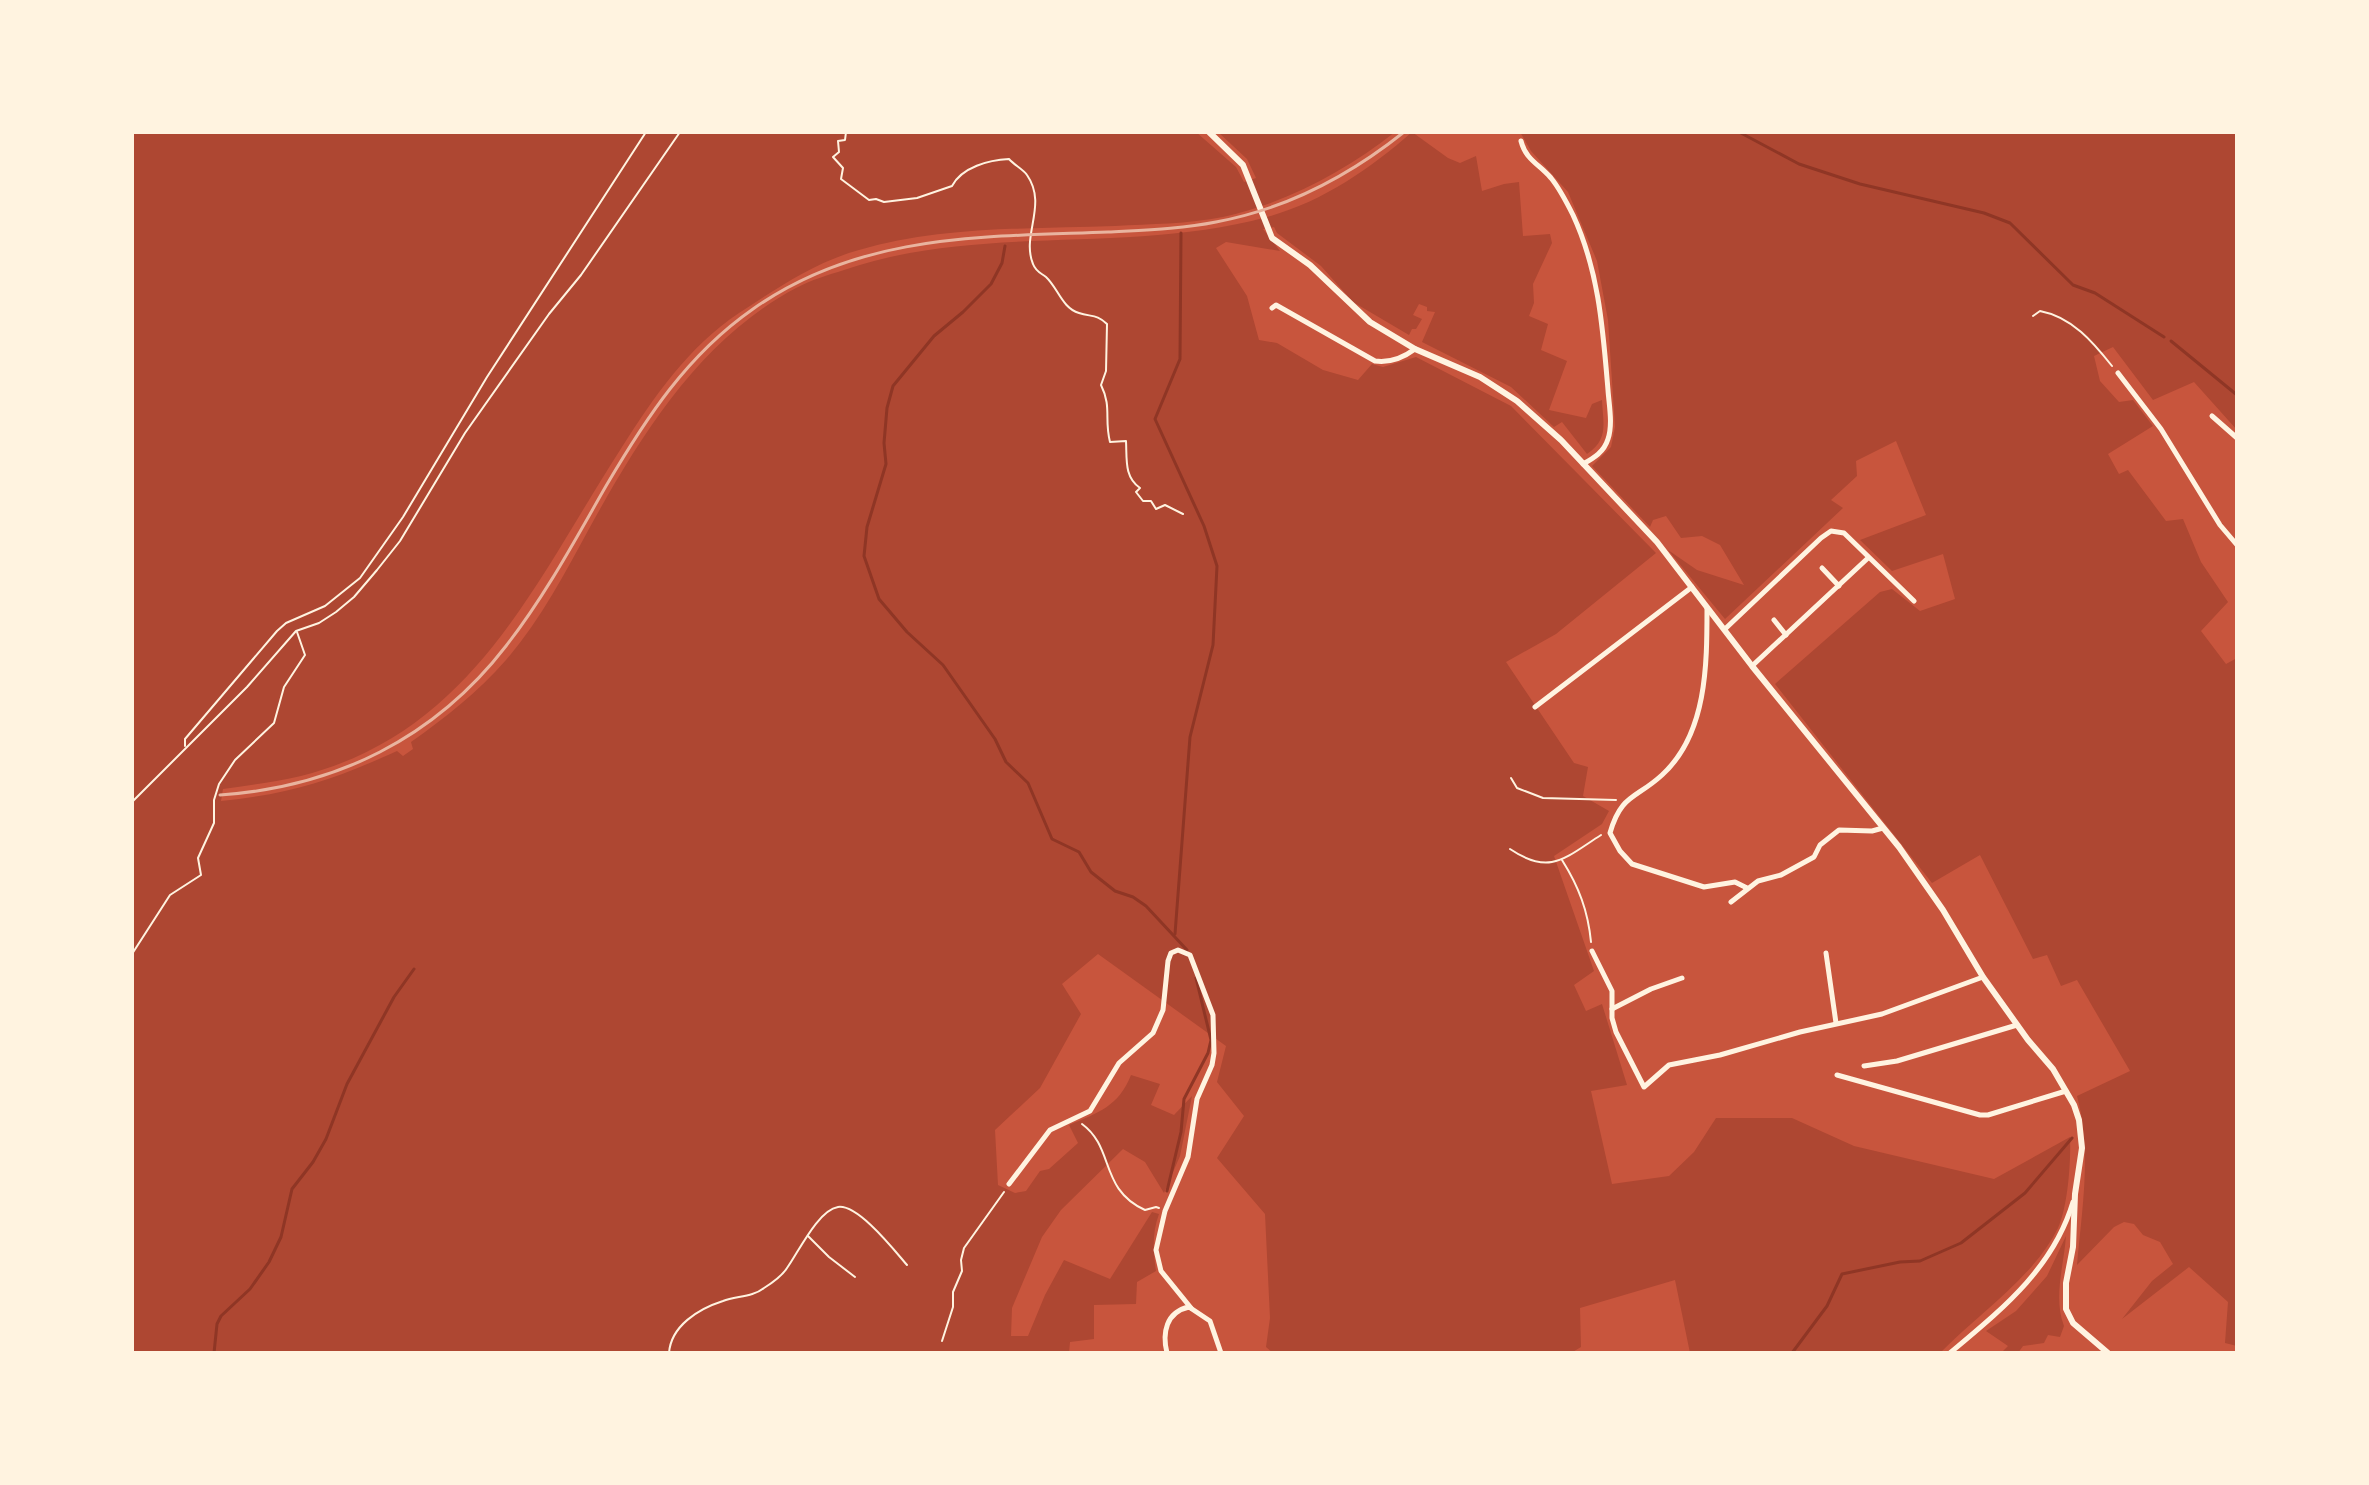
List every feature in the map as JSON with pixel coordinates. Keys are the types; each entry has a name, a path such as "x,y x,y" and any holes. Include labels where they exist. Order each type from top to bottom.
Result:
{"street":[{"path":"1209,132 1236,156 1250,180 1267,228 1280,246 1310,265 1357,312 1415,349 1480,377 1501,390 1550,430 1583,464 1657,542 1752,666 1899,847 1943,910 1983,977 2067,1091 2074,1105 2082,1148 2075,1194 2073,1247 2066,1283 2066,1309 2073,1323 2104,1351"},
{"path":"1521,141 1530,161 1550,177 1573,215 1598,292 1607,378 1609,436 1598,454 1583,464"},
{"path":"1272,308 1276,305 1375,361 1398,359 1415,349"},
{"path":"2118,373 2161,429 2213,514 2237,545"},
{"path":"2212,416 2237,438"},
{"path":"1725,629 1831,531 1844,533 1914,601"},
{"path":"1752,666 1868,558"},
{"path":"1822,568 1839,586"},
{"path":"1535,707 1692,587"},
{"path":"1707,607 1704,677 1689,741 1664,774 1626,800 1610,833 1632,864 1704,887 1735,882 1747,888"},
{"path":"1774,620 1786,635"},
{"path":"1731,902 1758,881 1793,870 1814,857 1820,845 1839,830 1872,831 1883,828"},
{"path":"1009,1184 1050,1130 1090,1111 1119,1063 1153,1033 1163,1010 1166,971 1171,953 1178,950 1190,955 1213,1015 1214,1053 1197,1099 1188,1157 1165,1211 1156,1250 1161,1271 1191,1308 1210,1321 1221,1353"},
{"path":"1592,951 1612,991 1616,1032 1644,1087 1669,1065 1882,1014 1983,977"},
{"path":"1826,953 1836,1023"},
{"path":"1612,1009 1651,989 1682,978"},
{"path":"1864,1066 1897,1061 2017,1025"},
{"path":"1837,1075 1980,1115 2067,1091"},
{"path":"1950,1353 2013,1298 2041,1267 2057,1244 2075,1194"},
{"path":"1167,1353 1164,1336 1169,1321 1183,1308 1191,1308"}],"path":[{"path":"187,748 185,739 277,631 286,623 325,606 360,578 403,517 487,377 646,132"},
{"path":"132,802 254,680 296,631 319,623 354,597 400,541 465,433 549,314 581,275 680,132"},
{"path":"846,132 845,140 838,141 839,152 833,157 843,168 841,179 869,200 884,202 935,194 952,186 957,177 994,160 1009,159 1026,172 1036,197 1033,210 1035,224 1028,245 1033,265 1037,272 1047,278 1066,306 1077,313 1099,316 1107,324 1106,371 1101,385 1109,400 1106,427 1110,442 1126,441 1127,471 1132,482 1140,488 1136,492 1143,501 1151,501 1156,509 1165,505 1183,514"},
{"path":"2033,316 2040,311 2049,313 2073,325 2088,336 2118,373"},
{"path":"132,954 170,895 201,875 198,858 214,823 214,800 219,784 235,760 274,723 284,687 305,655 296,631"},
{"path":"1511,778 1517,788 1543,798 1626,800"},
{"path":"1510,849 1526,860 1550,864 1610,833"},
{"path":"1562,860 1587,911 1592,951"},
{"path":"1074,1119 1091,1132 1123,1197 1145,1210 1156,1207"},
{"path":"942,1341 953,1307 953,1292 962,1271 964,1248 1009,1184"},
{"path":"669,1353 670,1339 685,1320 721,1301 760,1292 786,1270 807,1235 831,1209 840,1206 853,1210 907,1265"},
{"path":"807,1235 855,1277"}],"shaded area":[{"path":"132,132 1196,132 1236,167 1244,182 1256,178 1247,159 1218,132 1395,132 1314,184 1269,203 1223,217 1115,226 986,230 922,237 843,255 796,277 721,326 673,374 634,428 527,599 493,646 455,688 411,725 361,755 301,776 223,789 221,801 311,784 397,751 403,756 413,749 411,742 484,683 530,629 630,458 676,392 730,334 796,288 896,256 948,247 1161,235 1267,217 1307,203 1344,183 1412,132 1460,163 1476,156 1482,191 1519,182 1523,236 1550,234 1552,243 1533,284 1534,303 1529,316 1548,324 1541,350 1567,361 1549,410 1586,418 1592,404 1602,400 1602,437 1587,454 1562,422 1554,427 1511,387 1422,342 1435,312 1427,311 1427,307 1419,304 1413,315 1422,319 1409,335 1353,302 1321,266 1277,233 1274,227 1263,229 1280,251 1226,242 1216,248 1247,296 1259,340 1277,343 1323,370 1358,380 1372,364 1383,367 1416,357 1511,406 1656,553 1556,634 1506,662 1574,763 1588,767 1583,796 1609,811 1602,824 1554,856 1594,971 1574,985 1586,1011 1602,1004 1627,1085 1591,1091 1612,1184 1669,1176 1694,1152 1716,1118 1792,1118 1854,1146 1994,1179 2070,1137 2064,1208 2048,1246 2020,1279 1940,1353 1690,1353 1675,1280 1580,1308 1581,1347 1571,1353 1273,1353 1266,1347 1270,1318 1265,1214 1217,1158 1244,1116 1217,1082 1226,1046 1098,954 1062,984 1081,1014 1040,1088 995,1130 998,1185 1015,1193 1026,1191 1040,1171 1049,1169 1078,1143 1069,1125 1114,1101 1131,1075 1160,1084 1151,1105 1174,1115 1192,1096 1180,1156 1164,1193 1145,1162 1123,1149 1061,1210 1042,1237 1012,1308 1011,1336 1028,1336 1064,1260 1110,1279 1152,1212 1159,1214 1154,1242 1156,1271 1137,1282 1136,1304 1094,1305 1094,1339 1070,1342 1069,1353 132,1353"},
{"path":"1520,132 2237,132 2237,430 2194,382 2153,400 2113,347 2094,356 2100,381 2119,402 2133,400 2153,426 2108,454 2119,474 2128,470 2166,521 2183,519 2201,562 2228,602 2201,631 2226,664 2237,658 2237,1346 2225,1343 2228,1302 2189,1267 2122,1319 2152,1281 2173,1264 2160,1242 2143,1235 2134,1224 2124,1222 2114,1227 2077,1265 2085,1159 2077,1096 2130,1071 2077,980 2061,986 2047,955 2033,959 1980,855 1932,883 1775,684 1880,592 1892,589 1920,611 1955,599 1943,554 1892,571 1860,540 1926,515 1896,441 1856,461 1857,476 1831,500 1843,508 1725,619 1668,550 1697,570 1744,585 1720,545 1702,536 1681,538 1666,516 1653,520 1650,527 1592,466 1611,447 1615,427 1608,320 1597,261 1568,192 1531,151"},
{"path":"2066,1236 2059,1293 2064,1326 2060,1337 2048,1335 2044,1343 2023,1346 2018,1353 2001,1353 2008,1346 1986,1331 2016,1311 2047,1276"}],"waterway":[{"path":"1739,132 1799,164 1860,184 1984,213 2010,223 2073,285 2095,293 2164,337"},
{"path":"1175,934 1190,737 1213,645 1217,566 1204,526 1155,419 1180,359 1181,233"},
{"path":"1005,246 1002,263 991,284 934,336 893,386 887,408 886,464 867,527 864,556 879,599 907,632 943,665 995,739 1006,762 1028,783 1052,839 1079,852 1091,872 1115,891 1133,897 1146,906 1187,950"},
{"path":"2171,341 2237,395"},
{"path":"214,1353 217,1324 221,1316 250,1289 269,1262 281,1237 292,1189 326,1139 347,1084 394,997 414,969"},
{"path":"1167,1191 1181,1132 1184,1099 1208,1053 1211,1040 1196,978"},
{"path":"1792,1353 1827,1306 1842,1274 1920,1261 1961,1243 2025,1193 2072,1138"}],"railway":[{"path":"220,795 263,790 343,769 380,752 448,707 506,646 534,608 637,436 670,389 729,327 794,284 836,266 924,244 1015,235 1176,228 1242,216 1316,189 1361,163 1404,132"}]}
